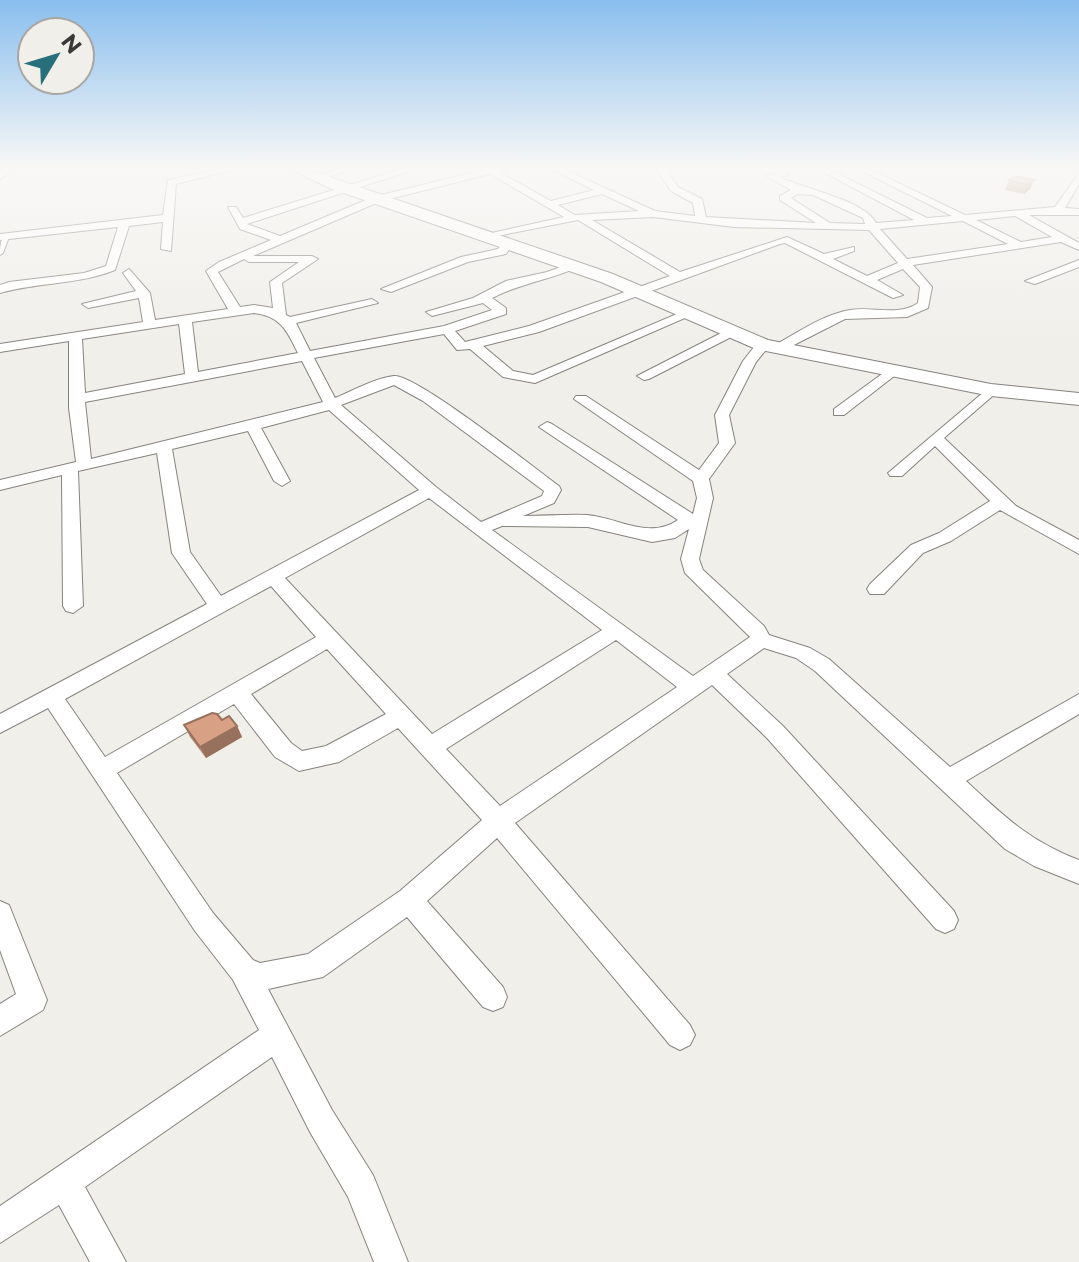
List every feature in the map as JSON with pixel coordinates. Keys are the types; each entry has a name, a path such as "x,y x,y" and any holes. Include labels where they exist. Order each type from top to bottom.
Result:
{"main road":[{"path":"460,226 640,292 732,333 772,347 991,390 1079,399"}],"street":[{"path":"3,237 99,226"},
{"path":"0,289 13,284 94,275 106,270 114,265 123,226"},
{"path":"167,249 168,226"},
{"path":"247,226 282,240"},
{"path":"236,312 212,271 315,226"},
{"path":"491,236 539,226"},
{"path":"590,226 678,276"},
{"path":"848,226 887,226"},
{"path":"982,226 1016,243"},
{"path":"1041,226 1079,247"},
{"path":"701,479 727,443 722,415 750,361 772,347 839,317 858,313 906,314 924,305 926,287 872,227"},
{"path":"867,280 907,263 1016,243 1064,238"},
{"path":"447,329 462,347 534,329 783,240 897,295"},
{"path":"387,289 465,259 502,252 509,242"},
{"path":"824,258 850,249"},
{"path":"233,260 312,259 277,280 284,318 331,404 430,491 485,526 617,630 703,680 775,732 945,920"},
{"path":"1031,281 1079,263"},
{"path":"432,312 484,298 502,287 572,266"},
{"path":"129,273 144,293 150,326"},
{"path":"88,304 144,293"},
{"path":"78,399 447,329 502,311 484,298"},
{"path":"0,348 236,312 261,309 284,318 372,303"},
{"path":"473,344 507,376 535,379 688,314"},
{"path":"185,320 192,376"},
{"path":"644,376 732,333"},
{"path":"73,606 78,399 75,337"},
{"path":"839,412 893,370"},
{"path":"0,485 331,404 395,380 428,398 552,486 548,499 485,526"},
{"path":"896,473 991,390"},
{"path":"581,399 701,479 705,498 694,522 690,559 694,573 757,631 761,640 803,653 822,665 1014,841 1043,858 1079,872"},
{"path":"252,425 282,481"},
{"path":"547,427 694,522"},
{"path":"935,438 1028,522 1079,548"},
{"path":"164,446 181,553 218,606"},
{"path":"0,724 430,491"},
{"path":"877,589 917,549 945,537 1002,501"},
{"path":"485,526 569,519 652,536 669,534 694,522"},
{"path":"273,577 432,746 680,1035"},
{"path":"432,746 617,630"},
{"path":"101,771 330,638"},
{"path":"243,970 260,977 313,967 409,900 498,821 761,640"},
{"path":"237,692 283,750 299,761 331,755 402,715"},
{"path":"51,695 204,922 243,970 321,1121 361,1187 391,1262"},
{"path":"948,780 1079,703"},
{"path":"409,900 493,997"},
{"path":"0,914 33,1000 0,1021"},
{"path":"0,1226 276,1036"},
{"path":"65,1183 109,1262"}],"lane":[{"path":"0,253 3,237"}],"building":[{"path":"212,713 222,720 229,716 237,726 200,747 184,725"}]}
